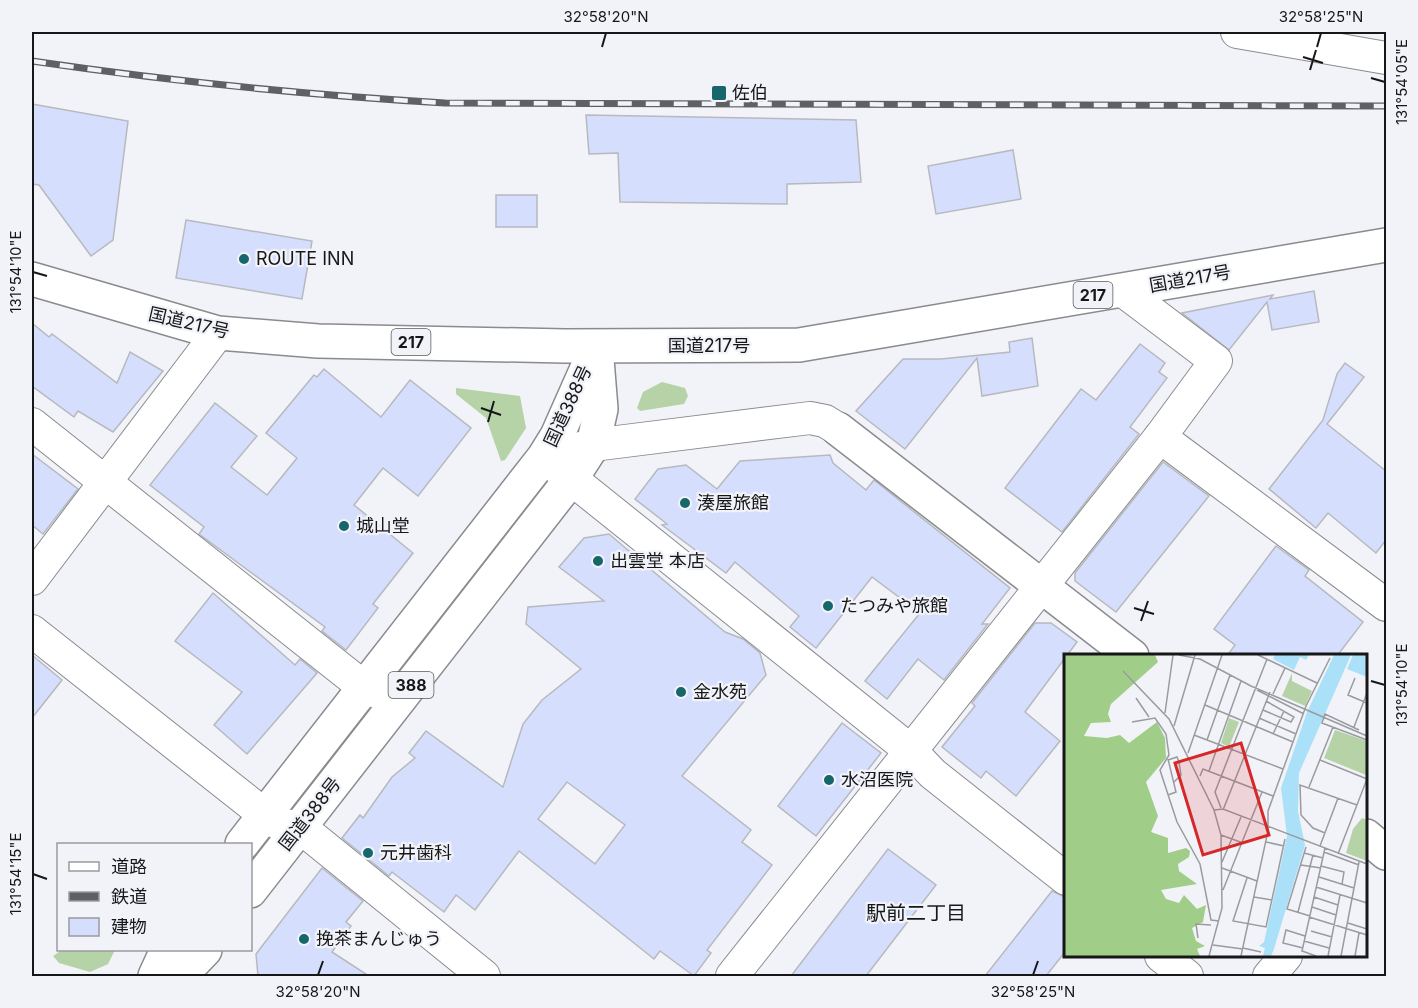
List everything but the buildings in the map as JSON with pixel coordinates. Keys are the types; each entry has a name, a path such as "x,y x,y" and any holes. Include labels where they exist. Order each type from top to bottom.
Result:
{"main road":[{"name":"国道217号","path":"32,279 218,333 318,341 596,347 799,345 1386,245"},
{"name":"国道388号","path":"252,888 571,479 593,445 601,408 596,347"},
{"name":"国道388号","path":"243,843 544,457 557,436 596,347"},
{"path":"838,429 1129,654"},
{"path":"155,976 167,951"},
{"path":"180,976 204,951"}],"street":[{"path":"1237,32 1386,58"},
{"path":"732,976 1042,586 1216,361 1122,290"},
{"path":"32,579 218,333"},
{"path":"544,457 593,445 810,418 825,421 838,429"},
{"path":"32,424 364,688 399,700"},
{"path":"1160,436 1386,605"},
{"path":"544,457 911,751 933,774 1064,878"},
{"path":"32,631 265,815 281,825 300,827 484,976"},
{"path":"1162,957 1187,976"},
{"path":"1269,976 1285,957"}],"green space":[{"path":"662,382 685,388 688,396 684,404 640,411 637,408 643,392"},
{"path":"456,388 520,396 526,428 505,460 501,461 486,418 456,394"},
{"path":"60,951 114,951 108,964 90,972 59,963 53,956"}],"railway":[{"path":"32,61 238,86 445,103 1386,106"}],"place":[{"name":"佐伯","path":"719,93"},
{"name":"ROUTE INN","path":"244,259"},
{"name":"湊屋旅館","path":"685,503"},
{"name":"城山堂","path":"344,526"},
{"name":"出雲堂 本店","path":"598,561"},
{"name":"たつみや旅館","path":"828,606"},
{"name":"金水苑","path":"681,692"},
{"name":"水沼医院","path":"829,780"},
{"name":"元井歯科","path":"368,853"},
{"name":"挽茶まんじゅう","path":"304,939"}],"district":[{"name":"駅前二丁目","path":"916,913"}]}
